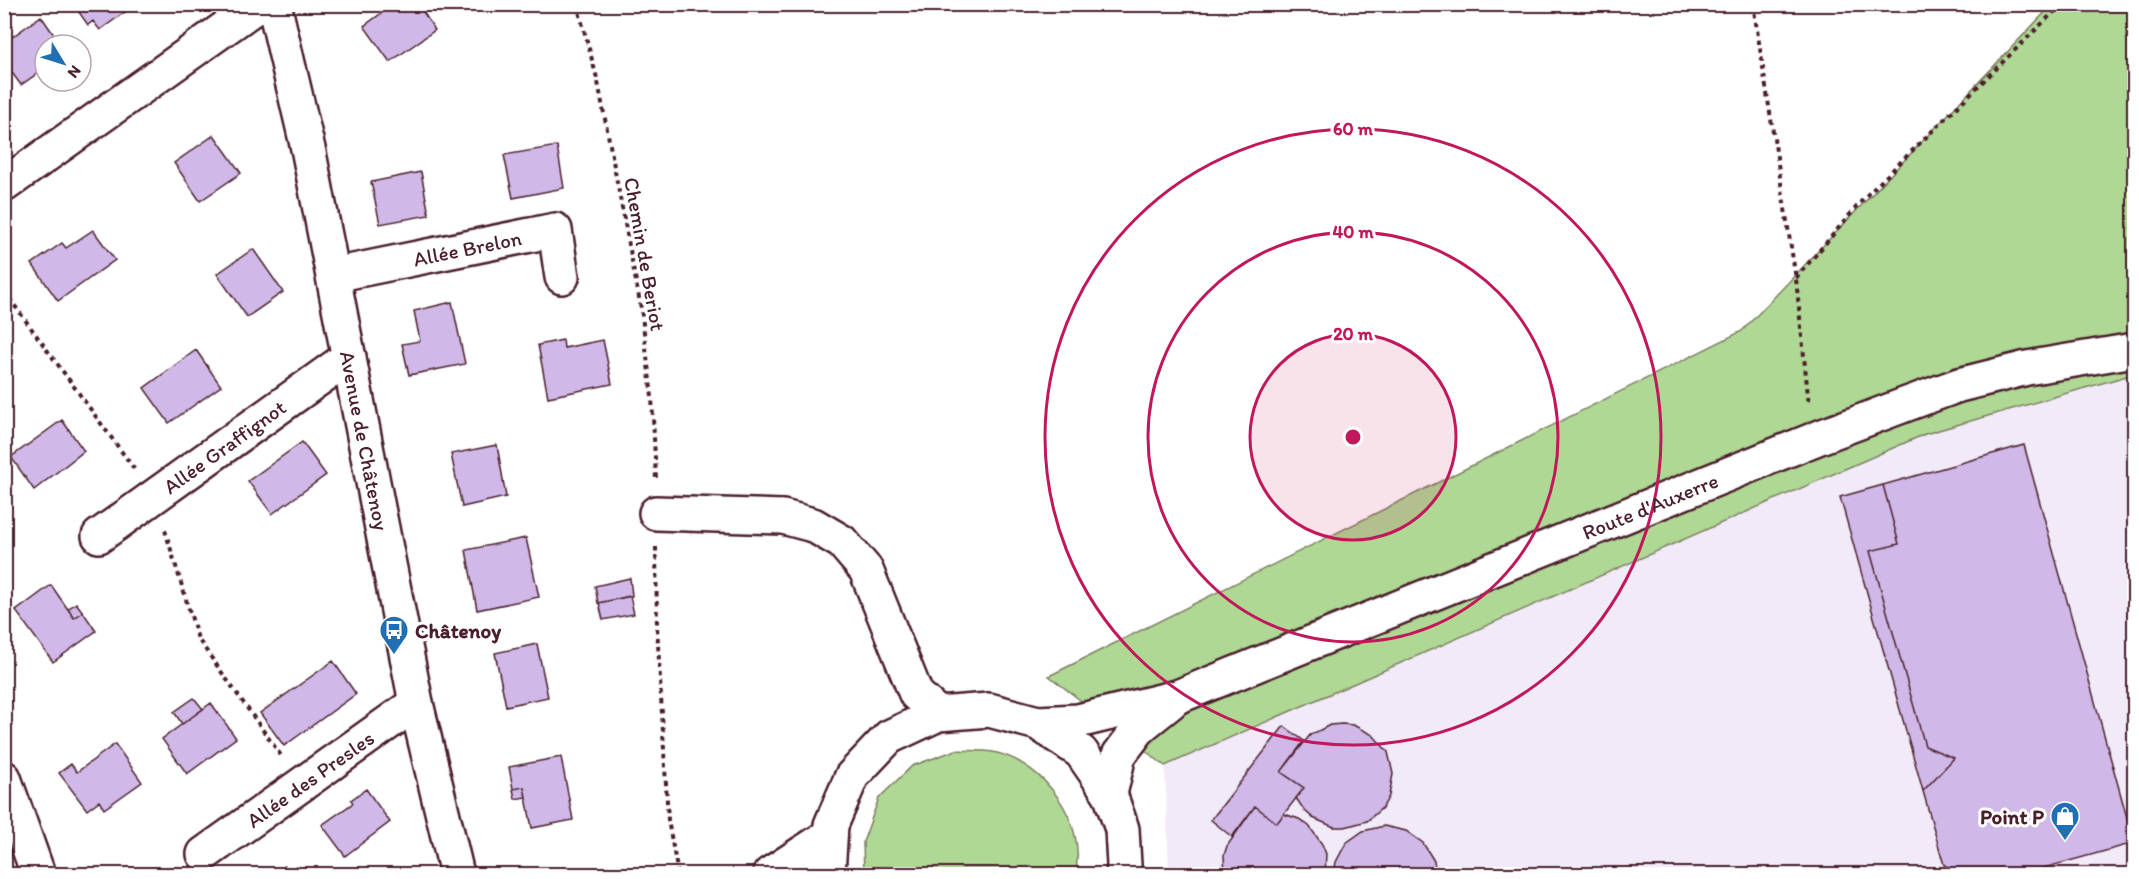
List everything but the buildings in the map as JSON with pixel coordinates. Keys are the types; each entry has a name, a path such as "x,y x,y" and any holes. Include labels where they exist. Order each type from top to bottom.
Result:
{"street":[{"path":"4,184 259,4"},
{"name":"Avenue de Châtenoy","path":"274,4 309,153 334,275 416,703 457,874"},
{"name":"Allée Brelon","path":"334,275 555,230 562,277"},
{"name":"Route d'Auxerre","path":"1038,723 1078,721 1177,697 1820,437 1959,386 2028,368 2134,350"},
{"name":"Allée Graffignot","path":"99,536 349,357"},
{"path":"656,513 783,517 813,525 842,542 866,570 916,694 938,714"},
{"name":"Route d'Auxerre","path":"1110,794 1119,755 1141,726 1177,697"},
{"name":"Allée des Presles","path":"204,854 416,703"},
{"path":"828,874 831,825 852,776 890,737 938,714 989,710 1038,723 1080,752 1110,794 1122,829 1123,874"},
{"path":"4,778 38,874"},
{"path":"770,874 830,835"}],"path":[{"name":"Chemin de Beriot","path":"577,4 598,82 641,308 652,397 657,626 667,809 678,874"},
{"path":"1754,4 1796,279 1809,404 1820,437"},
{"path":"1796,279 1865,197 2062,4"},
{"path":"4,291 155,497 198,639 301,783"}],"shaded area":[{"path":"2127,375 2134,412 2134,874 1169,874 1165,766 1385,664 1925,434"}],"green space":[{"path":"2052,5 2134,5 2134,374 1925,434 1165,766 1049,676 1742,331"},
{"path":"956,750 993,752 1012,758 1029,768 1045,782 1058,798 1075,835 1077,855 1075,874 864,874 863,842 879,798 912,766"}],"place":[{"name":"Châtenoy","path":"394,656"},
{"name":"Point P","path":"2065,842"}]}
